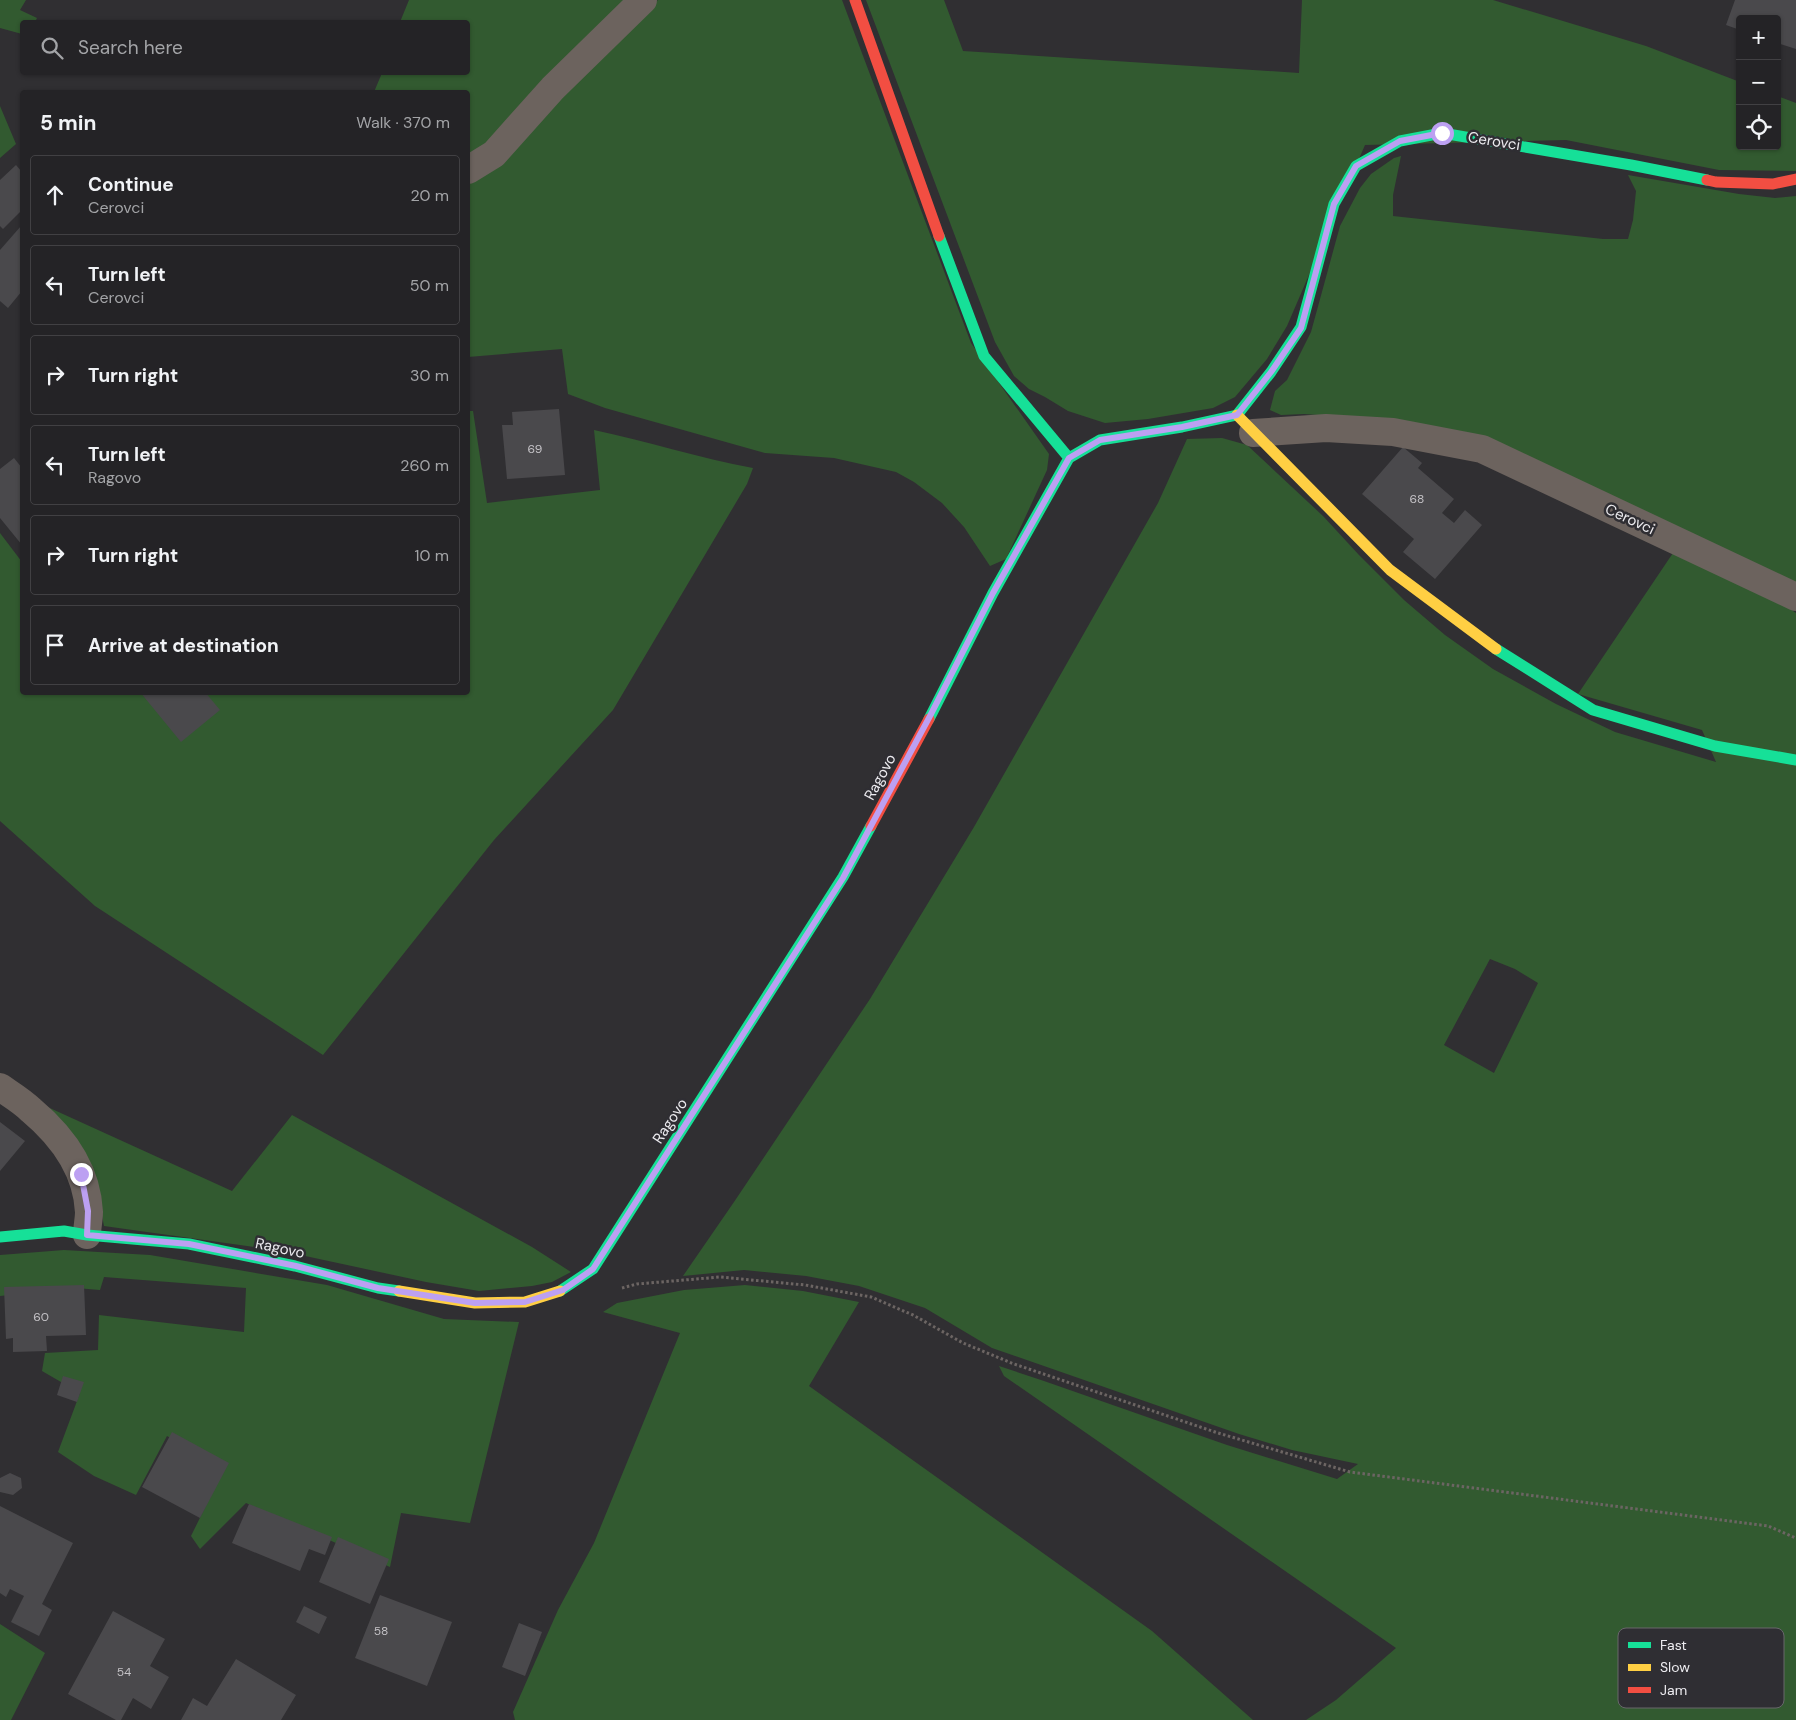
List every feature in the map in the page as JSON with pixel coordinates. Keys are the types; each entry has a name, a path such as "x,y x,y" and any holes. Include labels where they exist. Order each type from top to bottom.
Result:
{"street":[{"path":"470,169 494,154 554,88 644,0"},
{"path":"855,0 984,356 1069,458 1100,440 1182,427 1245,424 1390,570 1522,667 1593,710 1715,746 1796,760"},
{"name":"Cerovci","path":"1796,179 1774,184 1716,182 1622,163 1442,133 1400,141 1356,166 1334,204 1301,328 1271,372 1245,424 1393,432 1482,449 1796,597"},
{"name":"Ragovo","path":"0,1237 64,1231 87,1235 189,1244 296,1266 378,1288 475,1303 525,1302 563,1290 593,1269 843,878 930,716 993,593 1069,458"},
{"path":"0,1087 31,1109 70,1152 81,1174 88,1211 87,1235"}],"path":[{"path":"619,1288 638,1284 720,1277 805,1285 871,1297 913,1315 963,1343 1014,1364 1218,1433 1350,1472 1768,1526 1796,1538"}],"green space":[{"path":"0,0 26,0 20,10 37,18 36,20 20,20 20,33 0,28"},
{"path":"409,0 628,0 486,146 470,155 470,90 375,90 381,75 470,75 470,20 401,20"},
{"path":"658,0 842,0 971,343 1049,454 1047,470 1006,559 990,566 964,527 942,503 914,482 896,472 834,458 765,453 605,408 568,394 562,349 470,357 470,179"},
{"path":"866,0 944,0 963,51 1299,73 1302,0 1493,0 1646,46 1736,80 1736,150 1781,150 1781,97 1796,103 1796,171 1719,170 1566,140 1365,145 1287,326 1267,359 1235,397 1213,408 1148,419 1105,423 1068,411 1029,389 1014,376 995,342"},
{"path":"0,106 16,144 0,158"},
{"path":"1401,156 1393,195 1393,216 1603,239 1628,239 1633,220 1636,191 1628,175 1739,194 1775,198 1796,196 1796,584 1372,419 1304,414 1281,415 1270,410 1275,391 1287,380 1311,332 1340,226 1360,188 1371,174 1394,158"},
{"path":"470,411 473,411 487,503 600,490 594,430 753,468 747,484 613,710 494,840 323,1055 95,906 0,821 0,533 20,559 20,695 470,695"},
{"path":"1222,438 1247,445 1323,516 1404,600 1445,635 1493,669 1556,704 1615,732 1716,762 1702,730 1578,694 1675,550 1755,585 1796,613 1796,1720 1306,1720 1336,1700 1396,1648 1004,1376 999,1366 1227,1445 1337,1479 1358,1464 1292,1450 1239,1434 992,1348 925,1308 859,1286 806,1276 744,1270 683,1276 870,999 974,827 1158,503 1187,439","holes":["1490,959 1515,969 1538,983 1494,1073 1444,1045"]},
{"path":"41,1104 232,1191 292,1115 532,1247 571,1272 552,1282 532,1286 479,1291 426,1282 282,1251 104,1226 97,1190"},
{"path":"64,1250 150,1255 327,1285 444,1319 519,1322 470,1523 401,1513 390,1567 246,1503 200,1549 191,1536 224,1469 167,1436 136,1495 94,1476 58,1452 80,1393 42,1371 45,1353 98,1350 99,1315 244,1332 246,1288 104,1277 100,1290 76,1288 0,1296 0,1255"},
{"path":"745,1285 803,1291 859,1302 809,1386 1152,1631 1253,1720 515,1720 513,1712 558,1610 594,1543 680,1333 603,1312 617,1303 684,1290"},
{"path":"0,1624 45,1653 11,1720 0,1720"}],"building":[{"path":"1735,0 1796,0 1796,49 1781,44 1781,15 1736,15 1736,29 1726,25"},
{"path":"16,165 20,170 20,212 3,229 0,226 0,180"},
{"path":"20,227 20,293 8,308 0,301 0,250"},
{"path":"559,409 565,475 507,479 502,425 513,425 512,412"},
{"path":"1403,447 1422,463 1418,468 1454,499 1442,513 1454,523 1465,510 1482,525 1435,579 1403,552 1414,539 1362,494"},
{"path":"14,458 20,466 20,543 0,518 0,469"},
{"path":"142,695 208,695 220,710 181,742"},
{"path":"0,1122 25,1141 0,1171"},
{"path":"84,1285 86,1335 46,1336 47,1351 13,1352 13,1338 6,1339 4,1287"},
{"path":"63,1376 84,1382 77,1402 57,1395"},
{"path":"172,1432 229,1463 200,1518 142,1487"},
{"path":"10,1473 21,1478 22,1488 13,1495 0,1492 0,1478"},
{"path":"249,1504 332,1537 325,1555 309,1549 300,1571 232,1543"},
{"path":"0,1506 73,1543 42,1604 52,1610 39,1636 11,1622 24,1596 10,1589 6,1597 0,1593"},
{"path":"338,1537 389,1559 370,1604 319,1582"},
{"path":"380,1595 452,1622 427,1686 355,1658"},
{"path":"304,1606 327,1617 319,1634 296,1622"},
{"path":"113,1611 165,1639 150,1666 169,1677 151,1709 133,1698 121,1720 116,1720 68,1694"},
{"path":"519,1623 542,1632 525,1676 502,1667"},
{"path":"236,1659 296,1695 281,1720 181,1720 193,1698 207,1706"}],"traffic: fast":[{"path":"1237,415 1271,372 1301,327 1334,204 1356,166 1400,141 1442,133 1707,180"},
{"path":"939,236 984,356 1069,458"},
{"path":"929,719 993,593 1069,458 1100,440 1182,427 1237,415"},
{"path":"1496,649 1593,710 1715,746 1796,760"},
{"path":"560,1291 593,1269 843,877 871,826"},
{"path":"0,1237 64,1231 87,1235 189,1244 295,1266 378,1288 399,1291"}],"traffic: slow":[{"path":"1237,415 1390,570 1496,649"},
{"path":"399,1291 475,1303 525,1302 560,1291"}],"traffic: jam":[{"path":"855,0 939,236"},
{"path":"1707,180 1773,184 1796,179"},
{"path":"871,826 929,719"}],"route":[{"path":"81,1174 88,1211 87,1235 189,1244 296,1266 378,1288 475,1303 525,1302 563,1290 593,1269 843,878 930,716 993,593 1069,458 1100,440 1182,427 1237,415 1271,372 1301,328 1334,204 1356,166 1400,141 1442,133"}]}
